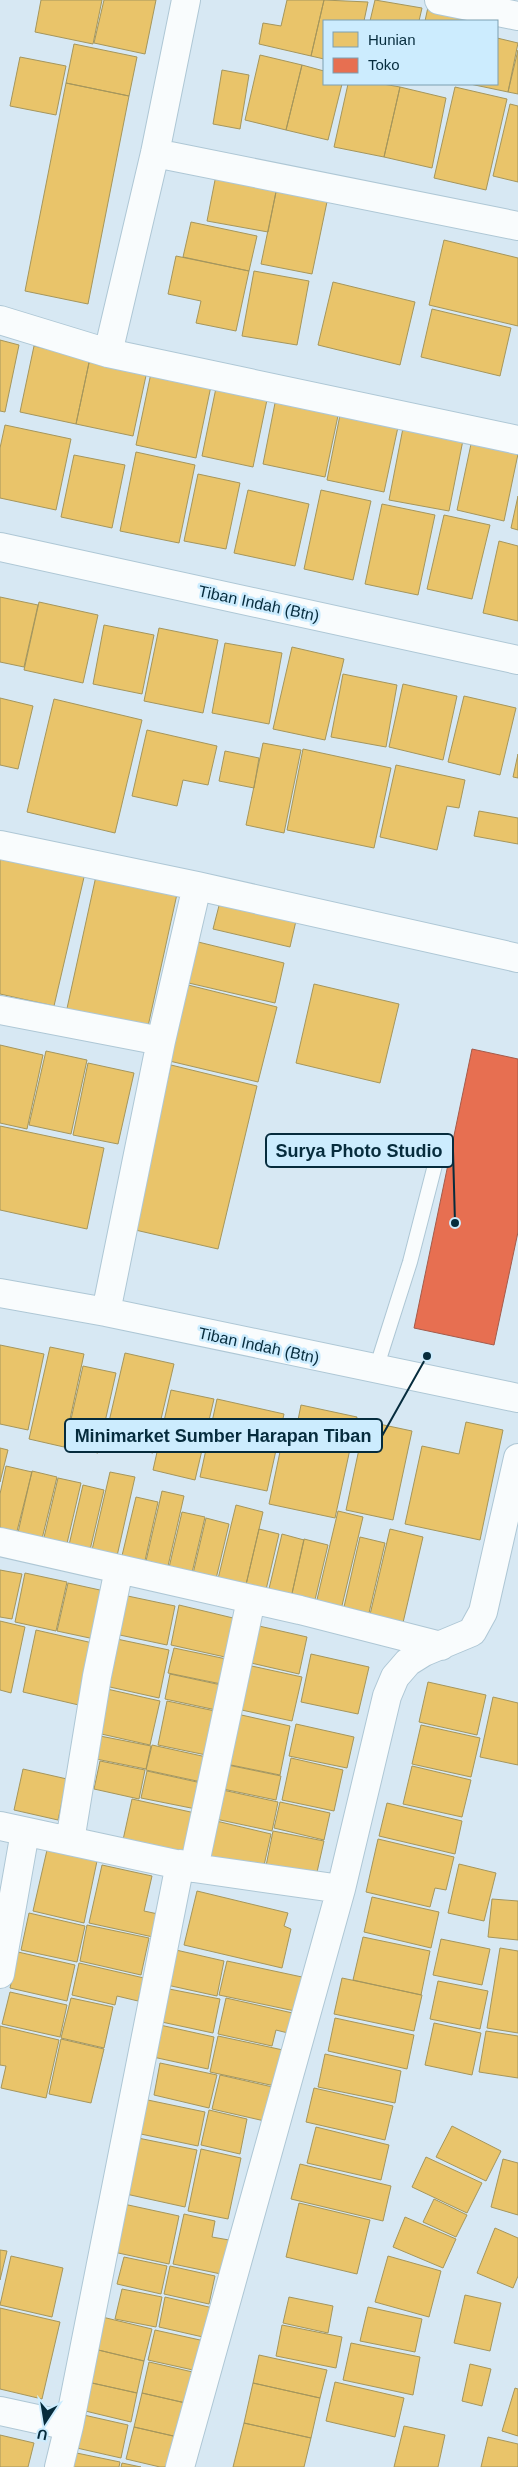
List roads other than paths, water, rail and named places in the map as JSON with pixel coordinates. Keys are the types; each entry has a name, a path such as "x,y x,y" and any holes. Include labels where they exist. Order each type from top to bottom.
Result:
{"street":[{"path":"108,353 155,152 186,0"},
{"path":"439,0 518,16"},
{"path":"155,152 518,226"},
{"path":"0,320 108,353 518,440"},
{"name":"Tiban Indah (Btn)","path":"0,546 518,660"},
{"path":"0,845 196,886 518,958"},
{"path":"106,1312 161,1041 196,886"},
{"path":"0,1010 161,1041"},
{"name":"Tiban Indah (Btn)","path":"0,1292 106,1312 376,1370 518,1398"},
{"path":"180,2467 341,1889 387,1696 394,1677 408,1662 424,1652 472,1632 483,1612 518,1458"},
{"path":"0,1542 441,1646"},
{"path":"70,1841 97,1676 119,1569"},
{"path":"59,2467 187,1866 251,1600"},
{"path":"0,1974 13,1829 187,1866 341,1889"},
{"path":"0,2411 69,2426"}],"lane":[{"path":"376,1370 410,1262 435,1165"}],"place":[{"name":"Surya Photo Studio","path":"455,1223"},
{"name":"Minimarket Sumber Harapan Tiban","path":"427,1356"}]}
